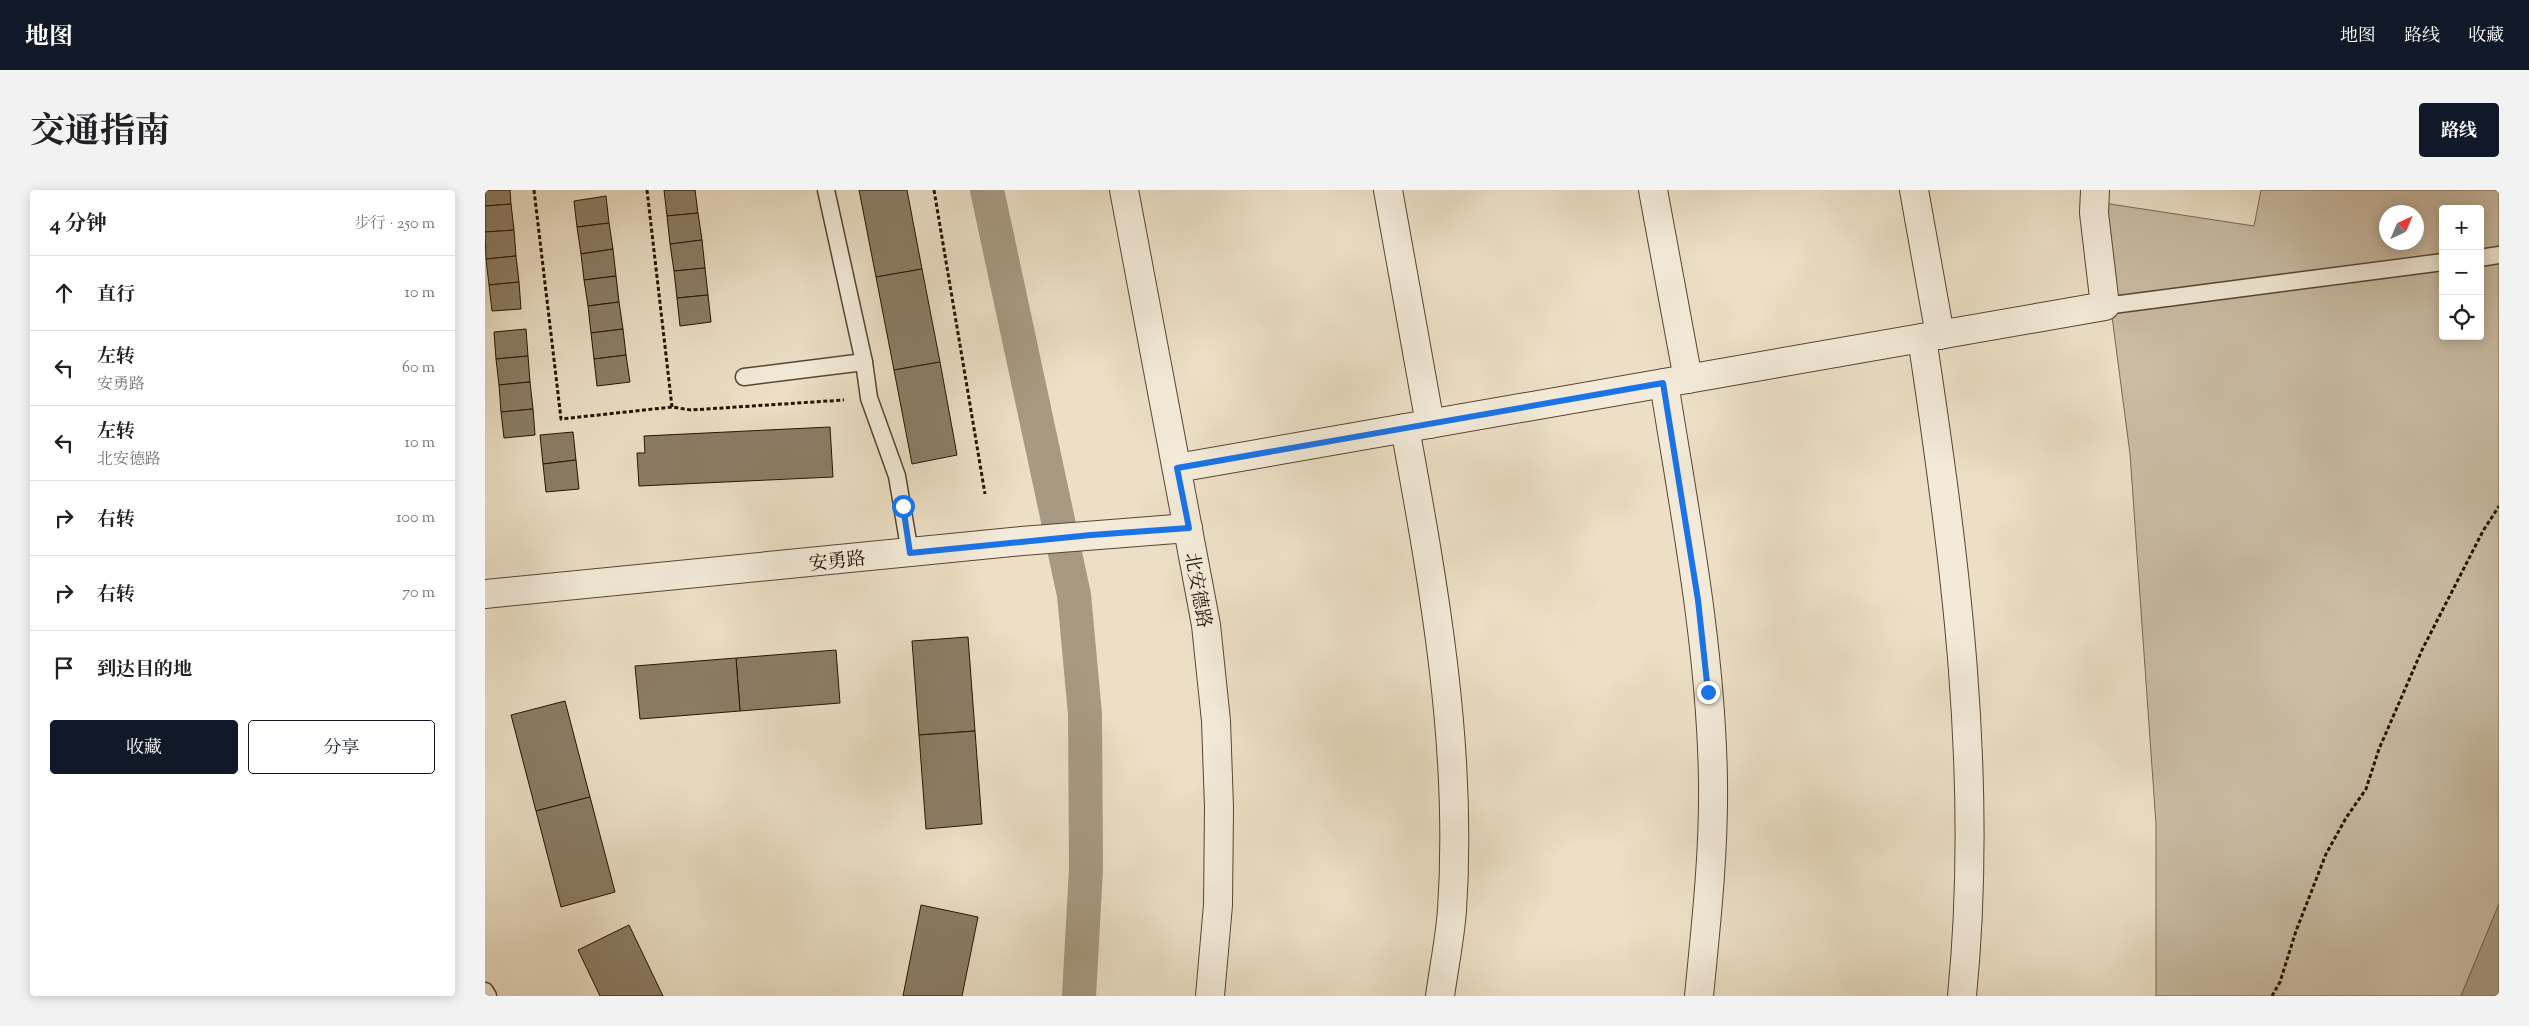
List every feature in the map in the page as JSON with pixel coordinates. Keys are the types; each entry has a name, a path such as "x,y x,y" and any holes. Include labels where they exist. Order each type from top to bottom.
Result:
{"street":[{"name":"北安德路","path":"1124,190 1206,625 1216,721 1219,807 1218,905 1210,996"},
{"path":"1388,190 1417,426 1430,564 1444,655 1449,725 1454,837 1452,911 1440,996"},
{"path":"1653,190 1676,381 1708,692 1713,791 1710,887 1699,996"},
{"path":"1914,190 1963,648 1971,798 1967,938 1962,996"},
{"path":"1177,468 2105,306 2094,213 2095,190"},
{"name":"安勇路","path":"485,594 1022,541 1189,528"}],"lane":[{"path":"826,190 864,362 869,398 897,476 910,553"},
{"path":"2484,257 2499,255"},
{"path":"2105,306 2439,263"},
{"path":"744,377 864,362"},
{"path":"485,991 488,996"}],"path":[{"path":"534,190 561,419 672,407 691,410 869,398"},
{"path":"647,190 672,407"},
{"path":"934,190 985,494"},
{"path":"2272,996 2326,854 2346,818 2366,789 2379,749 2422,650 2483,531 2499,506"}],"shaded area":[{"path":"2261,190 2499,190 2499,904 2461,996 2156,996 2156,824 2130,454 2097,202 2254,226"},
{"path":"2499,904 2499,996 2461,996"}],"building":[{"path":"485,190 510,190 511,204 485,206"},
{"path":"664,190 695,190 698,213 667,216"},
{"path":"859,190 907,190 922,269 876,277"},
{"path":"606,196 609,223 577,227 574,201"},
{"path":"511,204 514,230 485,232 485,206"},
{"path":"698,213 702,240 670,244 667,216"},
{"path":"609,223 613,249 581,254 577,227"},
{"path":"514,230 516,256 486,259 485,232"},
{"path":"702,240 705,268 674,271 670,244"},
{"path":"613,249 616,276 584,280 581,254"},
{"path":"516,256 519,282 489,285 486,259"},
{"path":"705,268 708,295 677,298 674,271"},
{"path":"922,269 940,362 894,370 876,277"},
{"path":"616,276 619,302 588,306 584,280"},
{"path":"519,282 521,309 492,311 489,285"},
{"path":"708,295 711,322 680,326 677,298"},
{"path":"619,302 623,329 591,333 588,306"},
{"path":"526,329 528,356 496,359 494,332"},
{"path":"623,329 626,355 594,359 591,333"},
{"path":"626,355 630,382 597,386 594,359"},
{"path":"528,356 530,382 499,385 496,359"},
{"path":"940,362 957,455 912,464 894,370"},
{"path":"530,382 533,409 501,412 499,385"},
{"path":"533,409 535,435 504,438 501,412"},
{"path":"830,427 833,477 639,486 637,453 645,453 644,436"},
{"path":"573,432 576,460 543,464 540,435"},
{"path":"576,460 579,489 546,492 543,464"},
{"path":"968,637 975,731 919,735 912,641"},
{"path":"836,650 840,703 740,711 736,658"},
{"path":"736,658 740,711 640,719 635,666"},
{"path":"565,701 590,797 536,811 511,715"},
{"path":"975,731 982,824 926,829 919,735"},
{"path":"590,797 615,892 561,907 536,811"},
{"path":"921,905 978,917 962,996 903,996"},
{"path":"629,925 663,996 600,996 578,950"}],"waterway":[{"path":"987,190 1074,595 1085,714 1086,869 1079,996"}],"route":[{"path":"903,506 910,553 1022,541 1189,528 1177,468 1663,383 1698,600 1708,692"}]}
